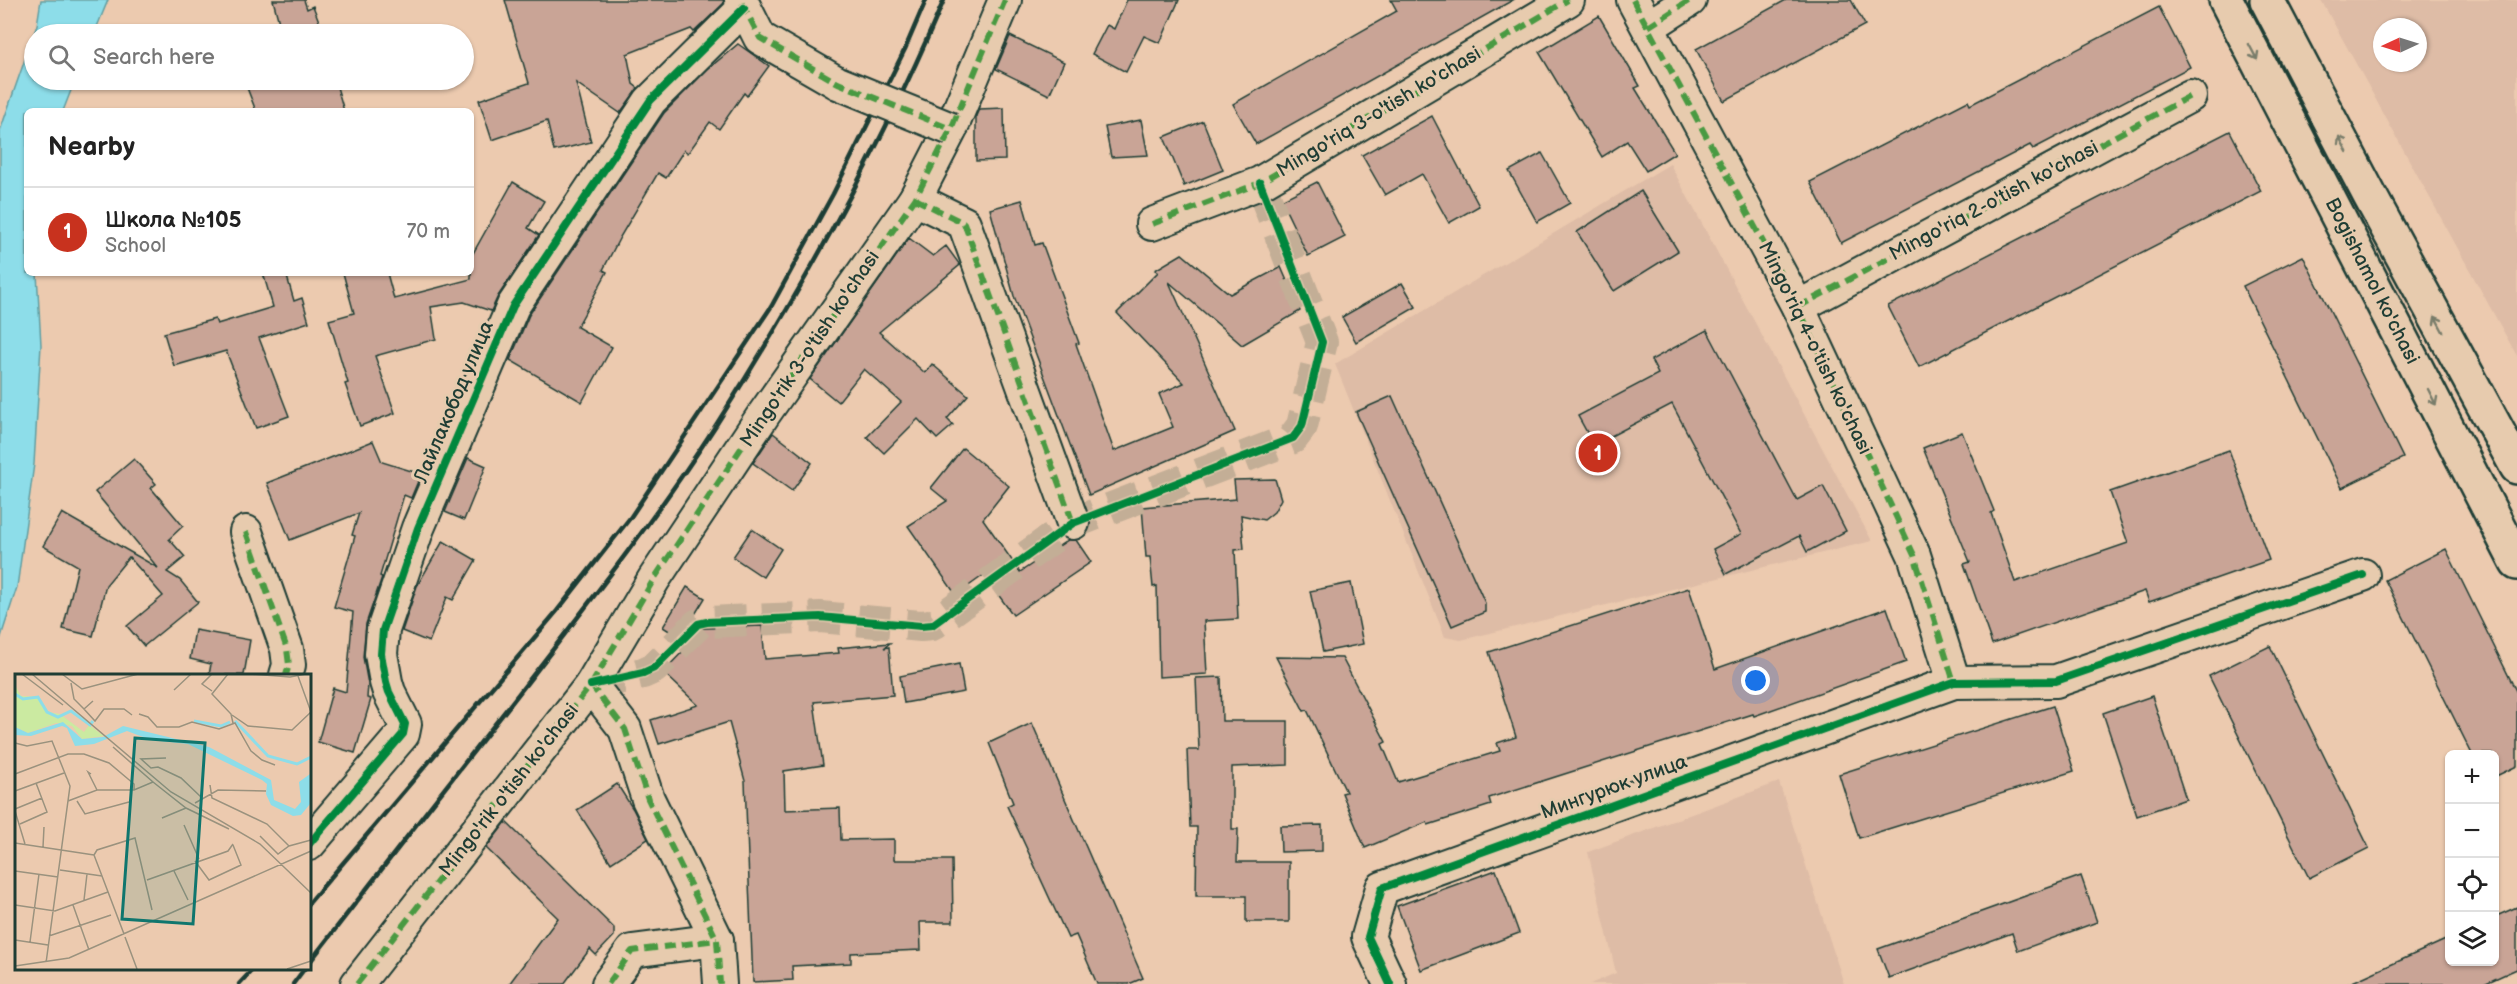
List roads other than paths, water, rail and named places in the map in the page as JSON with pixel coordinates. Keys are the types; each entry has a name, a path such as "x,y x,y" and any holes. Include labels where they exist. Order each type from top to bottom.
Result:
{"main road":[{"name":"Bogishamol ko'chasi","path":"2226,0 2339,214 2507,521 2517,563"},
{"name":"Bogishamol ko'chasi","path":"2267,0 2517,467"},
{"path":"2339,214 2370,196"}],"street":[{"name":"Mingo'rik 3-o'tish ko'chasi","path":"591,685 654,579 764,414 915,199 951,129 1005,0"},
{"name":"Mingo'riq 3-o'tish ko'chasi","path":"1152,224 1260,183 1568,0"},
{"name":"Mingo'riq 4-o'tish ko'chasi","path":"1633,0 1798,307 1914,555 1954,682"},
{"path":"1648,27 1690,0"},
{"name":"Лайлакобод улица","path":"310,843 404,734 405,724 386,682 381,654 383,630 418,528 513,306 650,101 743,4 760,38 838,83 951,129"},
{"name":"Mingo'riq 2-o'tish ko'chasi","path":"1798,307 2190,96"},
{"path":"915,199 964,223 1073,523"},
{"path":"246,532 287,649 289,665 286,674"},
{"path":"1954,682 2056,681 2363,575"},
{"name":"Мингурюк улица","path":"1390,984 1368,937 1382,888 1954,682"},
{"name":"Mingo'rik o'tish ko'chasi","path":"357,984 591,685 625,729 648,799 717,940 720,984"},
{"path":"608,984 632,951 717,940"}],"water":[{"path":"41,0 108,0 98,24 37,24"},
{"path":"24,62 24,90 71,90 64,108 24,108 24,276 37,276 41,345 34,464 17,587 0,640 0,131"}],"tunnel":[{"path":"591,685 643,673 654,668 698,624 707,622 820,617 932,625 1073,523 1293,438 1302,426 1322,342 1260,183"}],"railway":[{"path":"310,902 557,611 630,518 771,307 833,194 905,49 926,0"},
{"path":"310,962 614,570 692,462 748,374 839,217 894,110 944,0"},
{"path":"239,984 253,969"},
{"path":"293,984 304,969"}],"place":[{"name":"Школа №105","path":"1598,453"}]}
